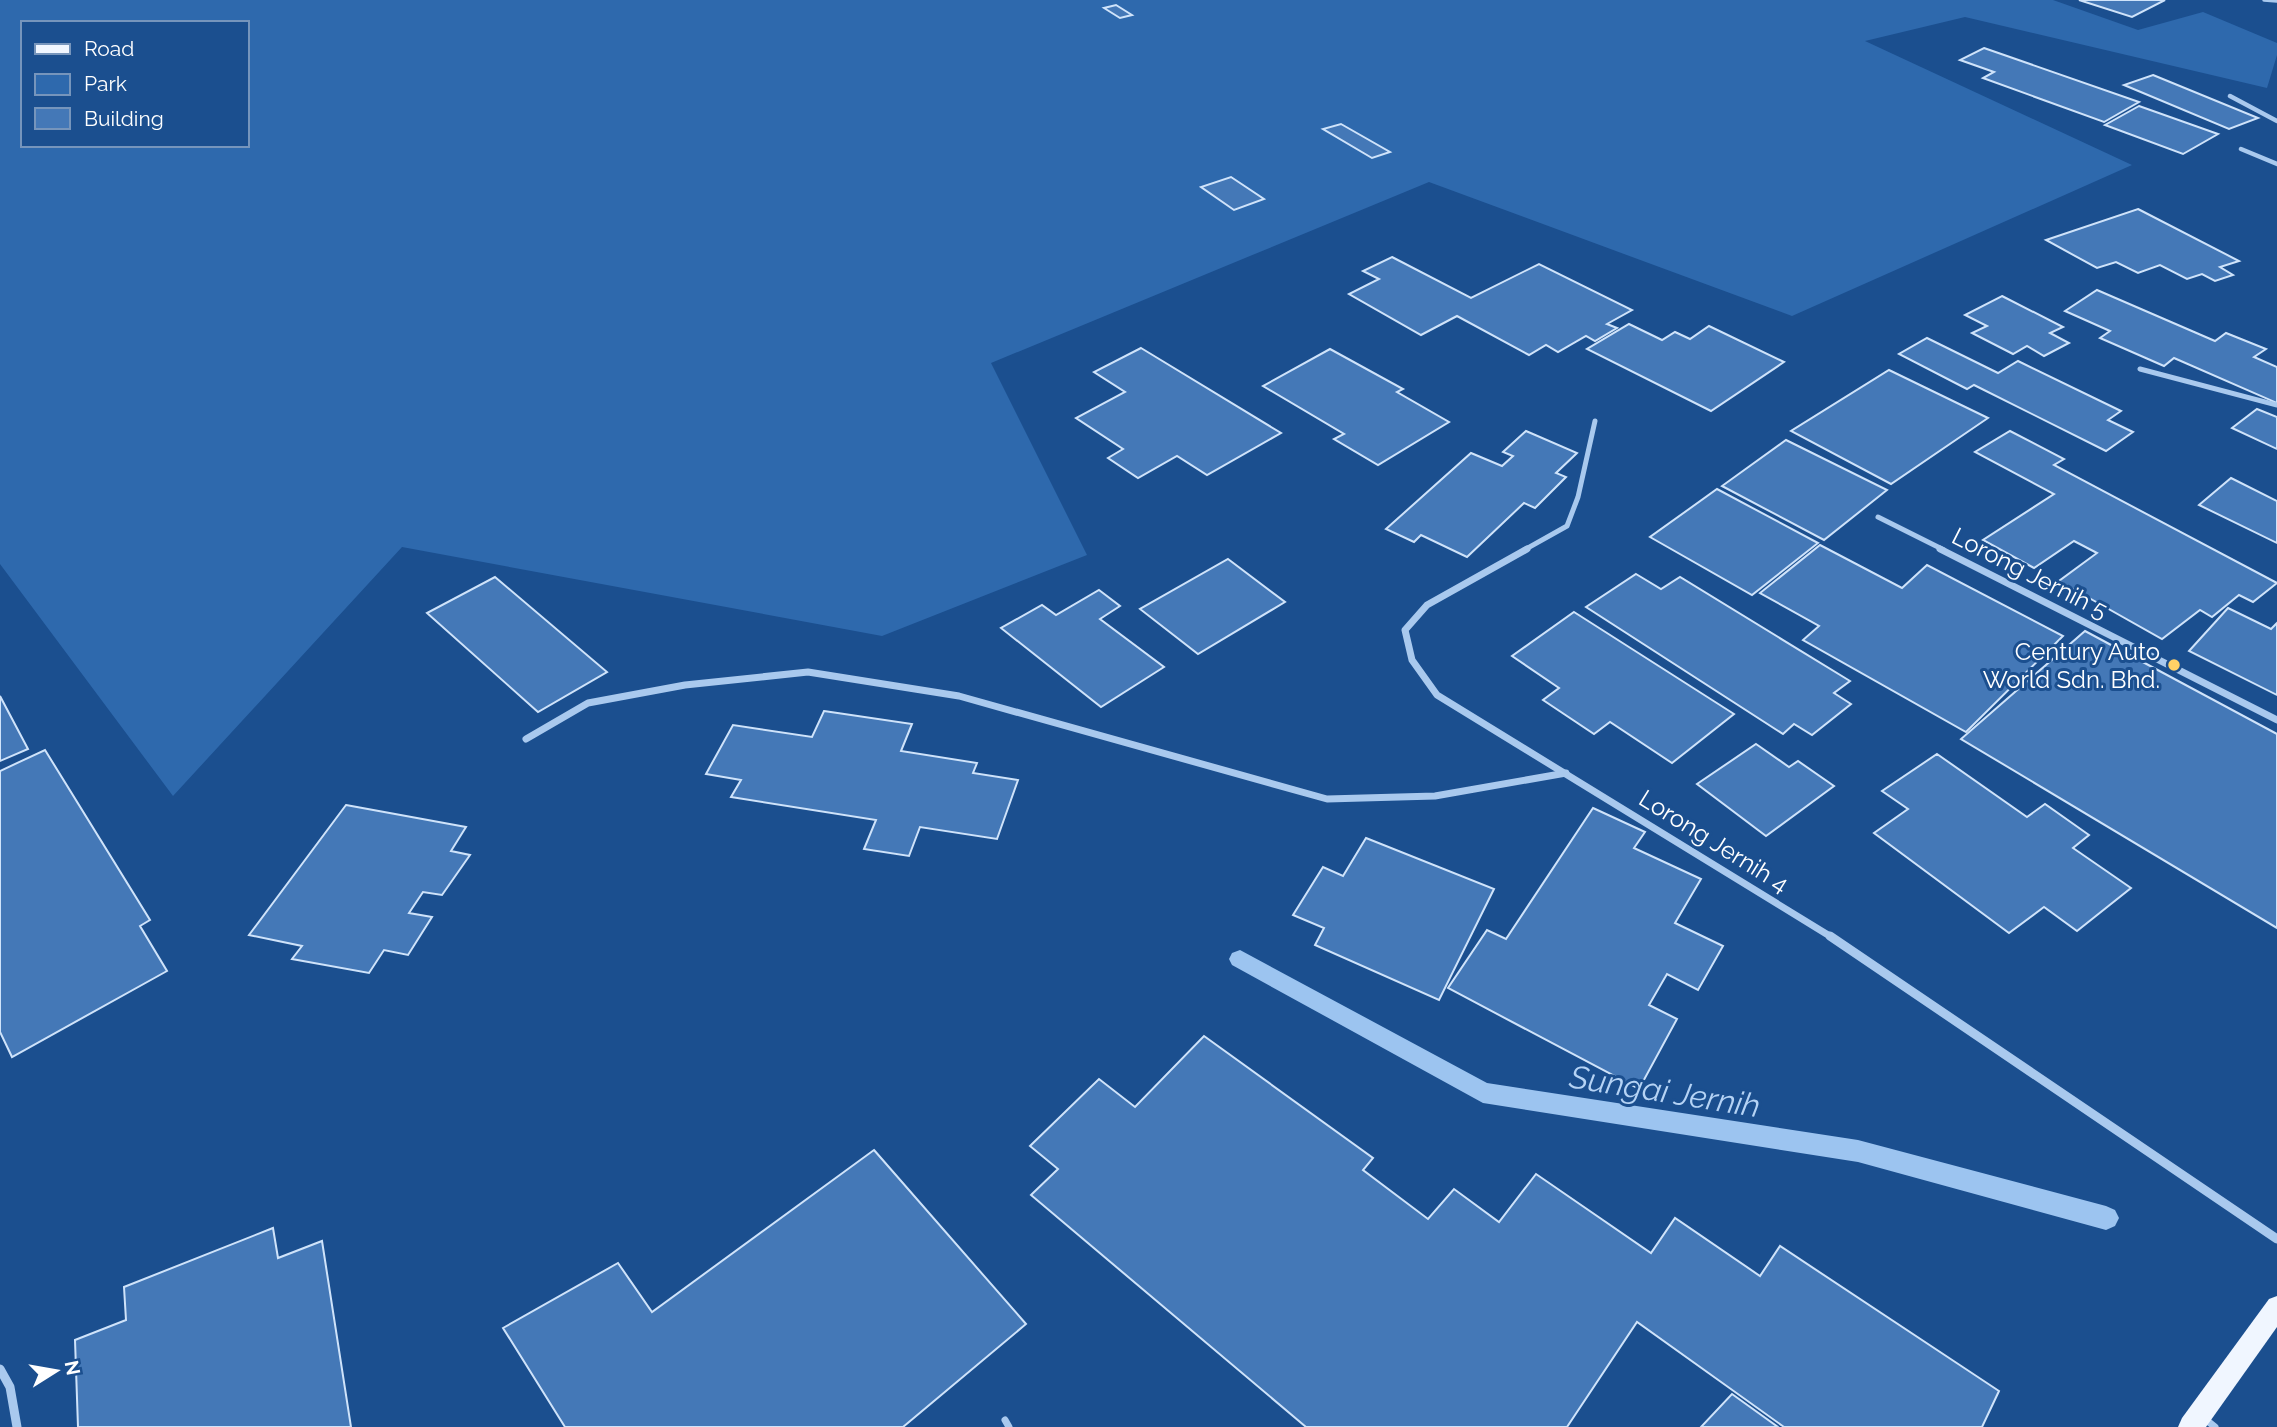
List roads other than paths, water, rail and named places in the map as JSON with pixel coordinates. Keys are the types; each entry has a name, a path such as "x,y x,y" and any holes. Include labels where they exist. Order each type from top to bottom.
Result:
{"main road":[{"path":"2202,1423 2277,1307"}],"street":[{"path":"2230,96 2277,121"},
{"path":"2241,149 2277,164"},
{"path":"2140,369 2277,405"},
{"name":"Lorong Jernih 4","path":"1595,421 1578,497 1567,526 1427,605 1405,630 1412,660 1437,695 1802,918 2277,1239"},
{"name":"Lorong Jernih 5","path":"1878,517 2277,720"},
{"path":"526,739 588,702 685,685 808,672 959,696 1326,799 1435,796 1566,773"},
{"path":"0,1368 10,1387 17,1427"}],"lane":[{"path":"2264,0 2277,1"}],"waterway":[{"name":"Sungai Jernih","path":"1240,959 1483,1093 1858,1151 2106,1218"}],"place":[{"name":"Century Auto World Sdn. Bhd.","path":"2174,665"}]}
